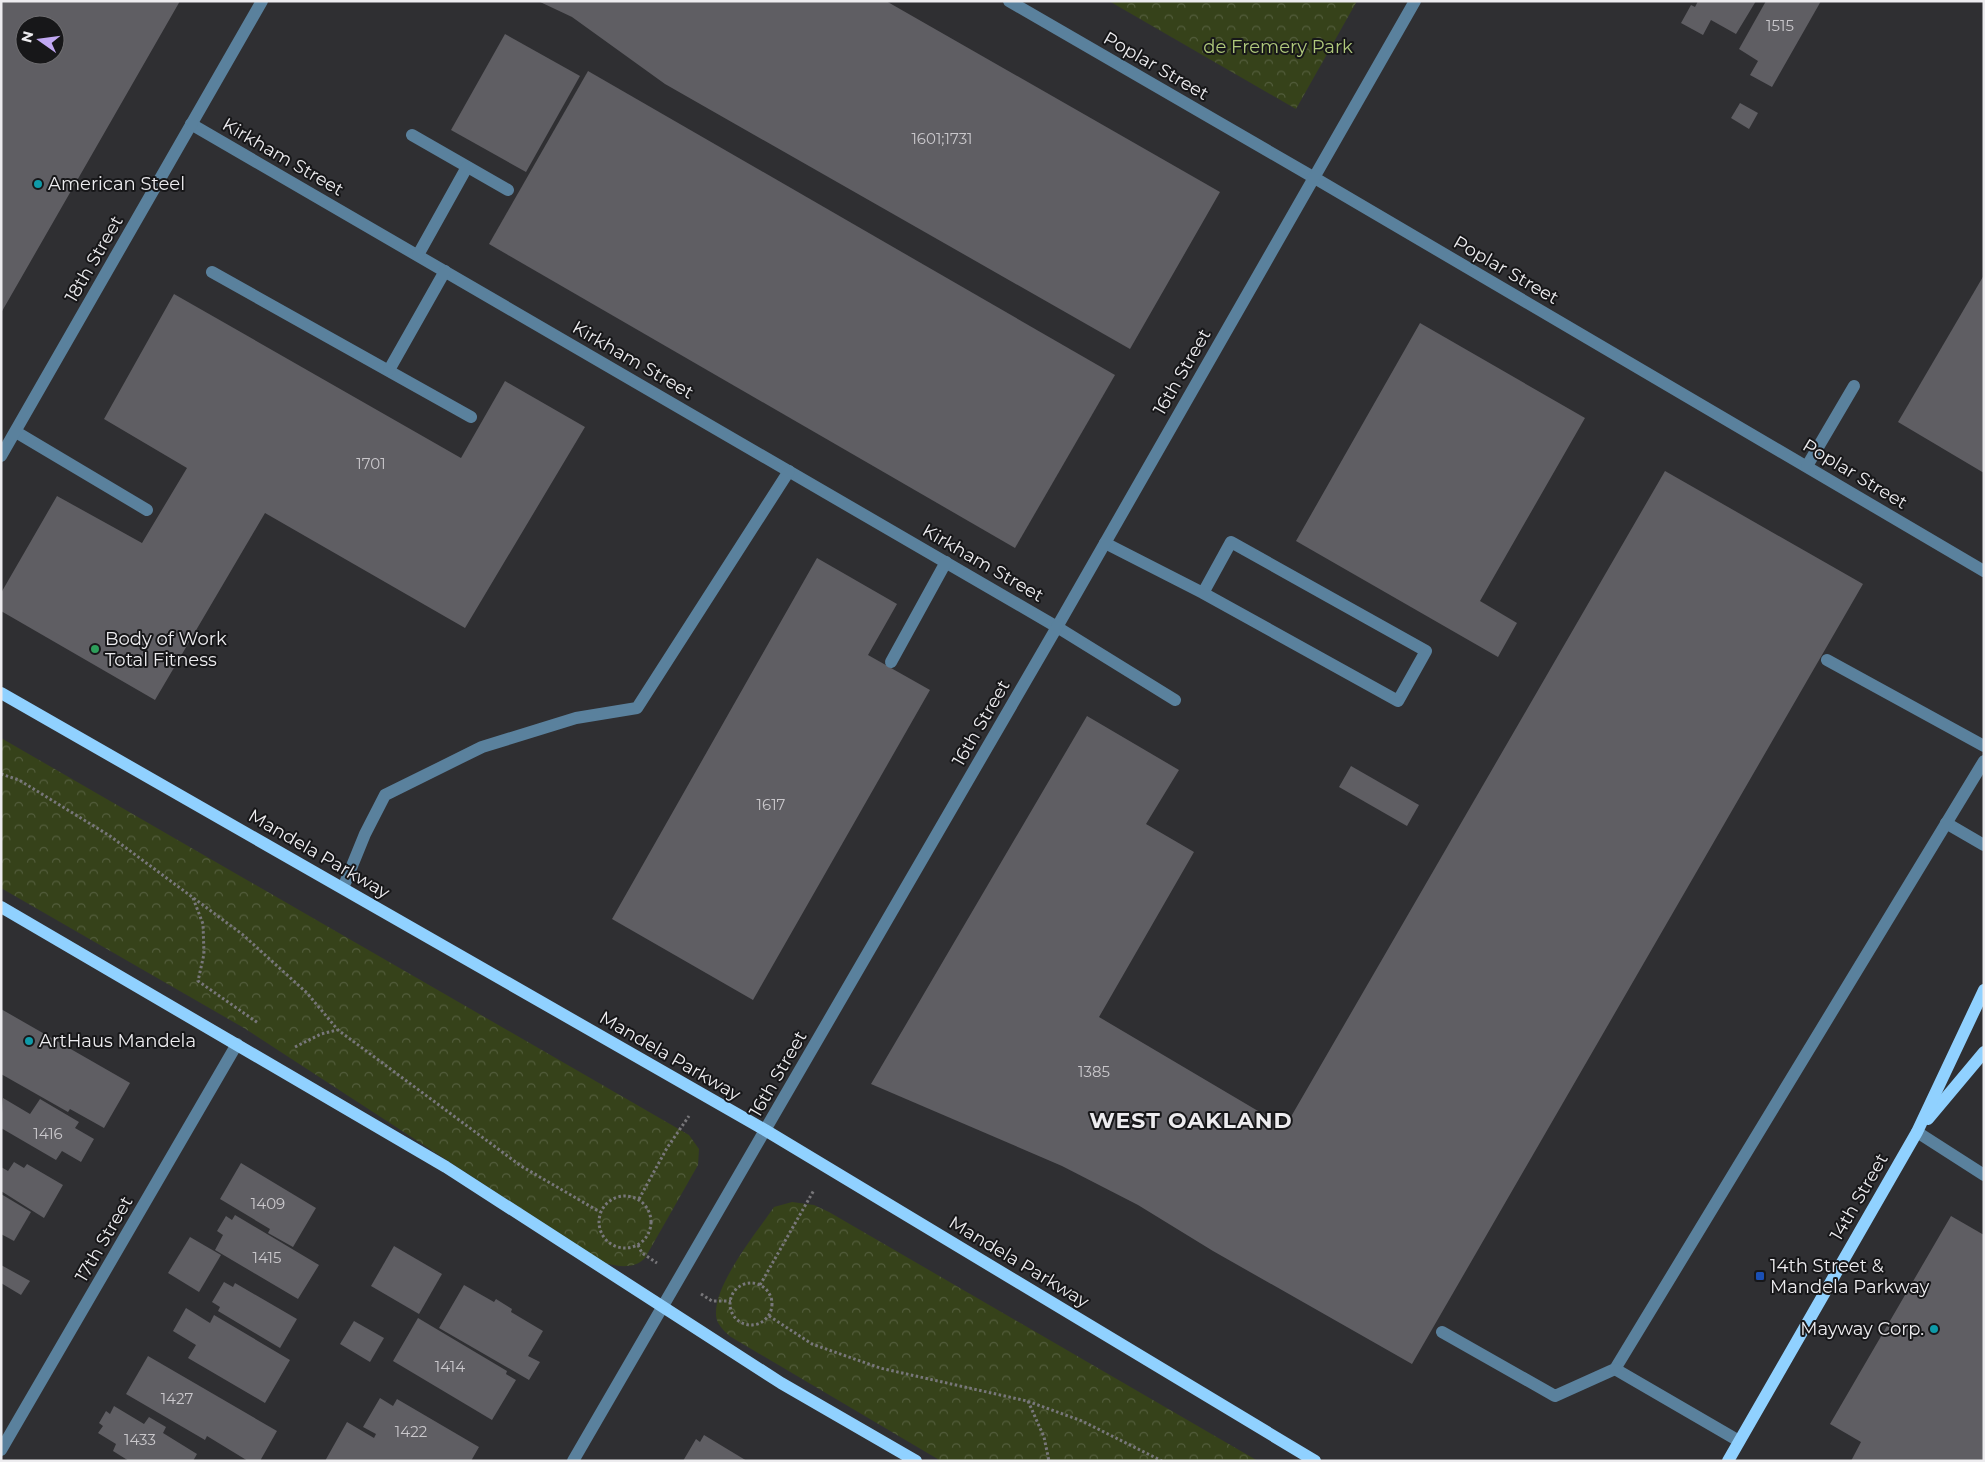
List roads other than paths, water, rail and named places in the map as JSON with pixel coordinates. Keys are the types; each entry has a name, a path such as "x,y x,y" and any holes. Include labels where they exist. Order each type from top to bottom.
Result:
{"main road":[{"name":"Mandela Parkway","path":"1,693 827,1166 1315,1461"},
{"path":"1,908 446,1167 782,1383 916,1461"},
{"name":"14th Street","path":"1728,1461 1916,1132 1984,990"},
{"name":"14th Street","path":"1916,1132 1984,1052"}],"street":[{"name":"18th Street","path":"1,456 262,1"},
{"name":"Poplar Street","path":"1008,1 1313,177 1984,571"},
{"name":"16th Street","path":"572,1461 1105,543 1415,1"},
{"name":"Kirkham Street","path":"191,124 1057,626 1174,700"},
{"path":"412,136 508,190"},
{"path":"418,255 466,167"},
{"path":"389,370 445,271"},
{"path":"212,272 471,417"},
{"path":"1807,466 1854,386"},
{"path":"16,432 147,510"},
{"path":"343,888 365,834 385,795 482,747 576,718 637,708 789,471"},
{"path":"1105,543 1202,593 1398,701 1426,651 1232,542 1202,593"},
{"path":"891,662 946,562"},
{"path":"1828,660 1984,746"},
{"path":"1442,1332 1555,1396 1614,1369 1984,761"},
{"path":"1946,823 1984,845"},
{"name":"17th Street","path":"1,1450 237,1044"},
{"path":"1916,1132 1984,1175"},
{"path":"1614,1369 1739,1441"}],"place":[{"name":"American Steel","path":"38,184"},
{"name":"Body of Work Total Fitness","path":"95,649"},
{"name":"ArtHaus Mandela","path":"29,1041"},
{"name":"14th Street & Mandela Parkway","path":"1760,1276"},
{"name":"Mayway Corp.","path":"1934,1329"}],"district":[{"name":"WEST OAKLAND","path":"1191,1120"}],"park label":[{"name":"de Fremery Park","path":"1278,47"}]}
